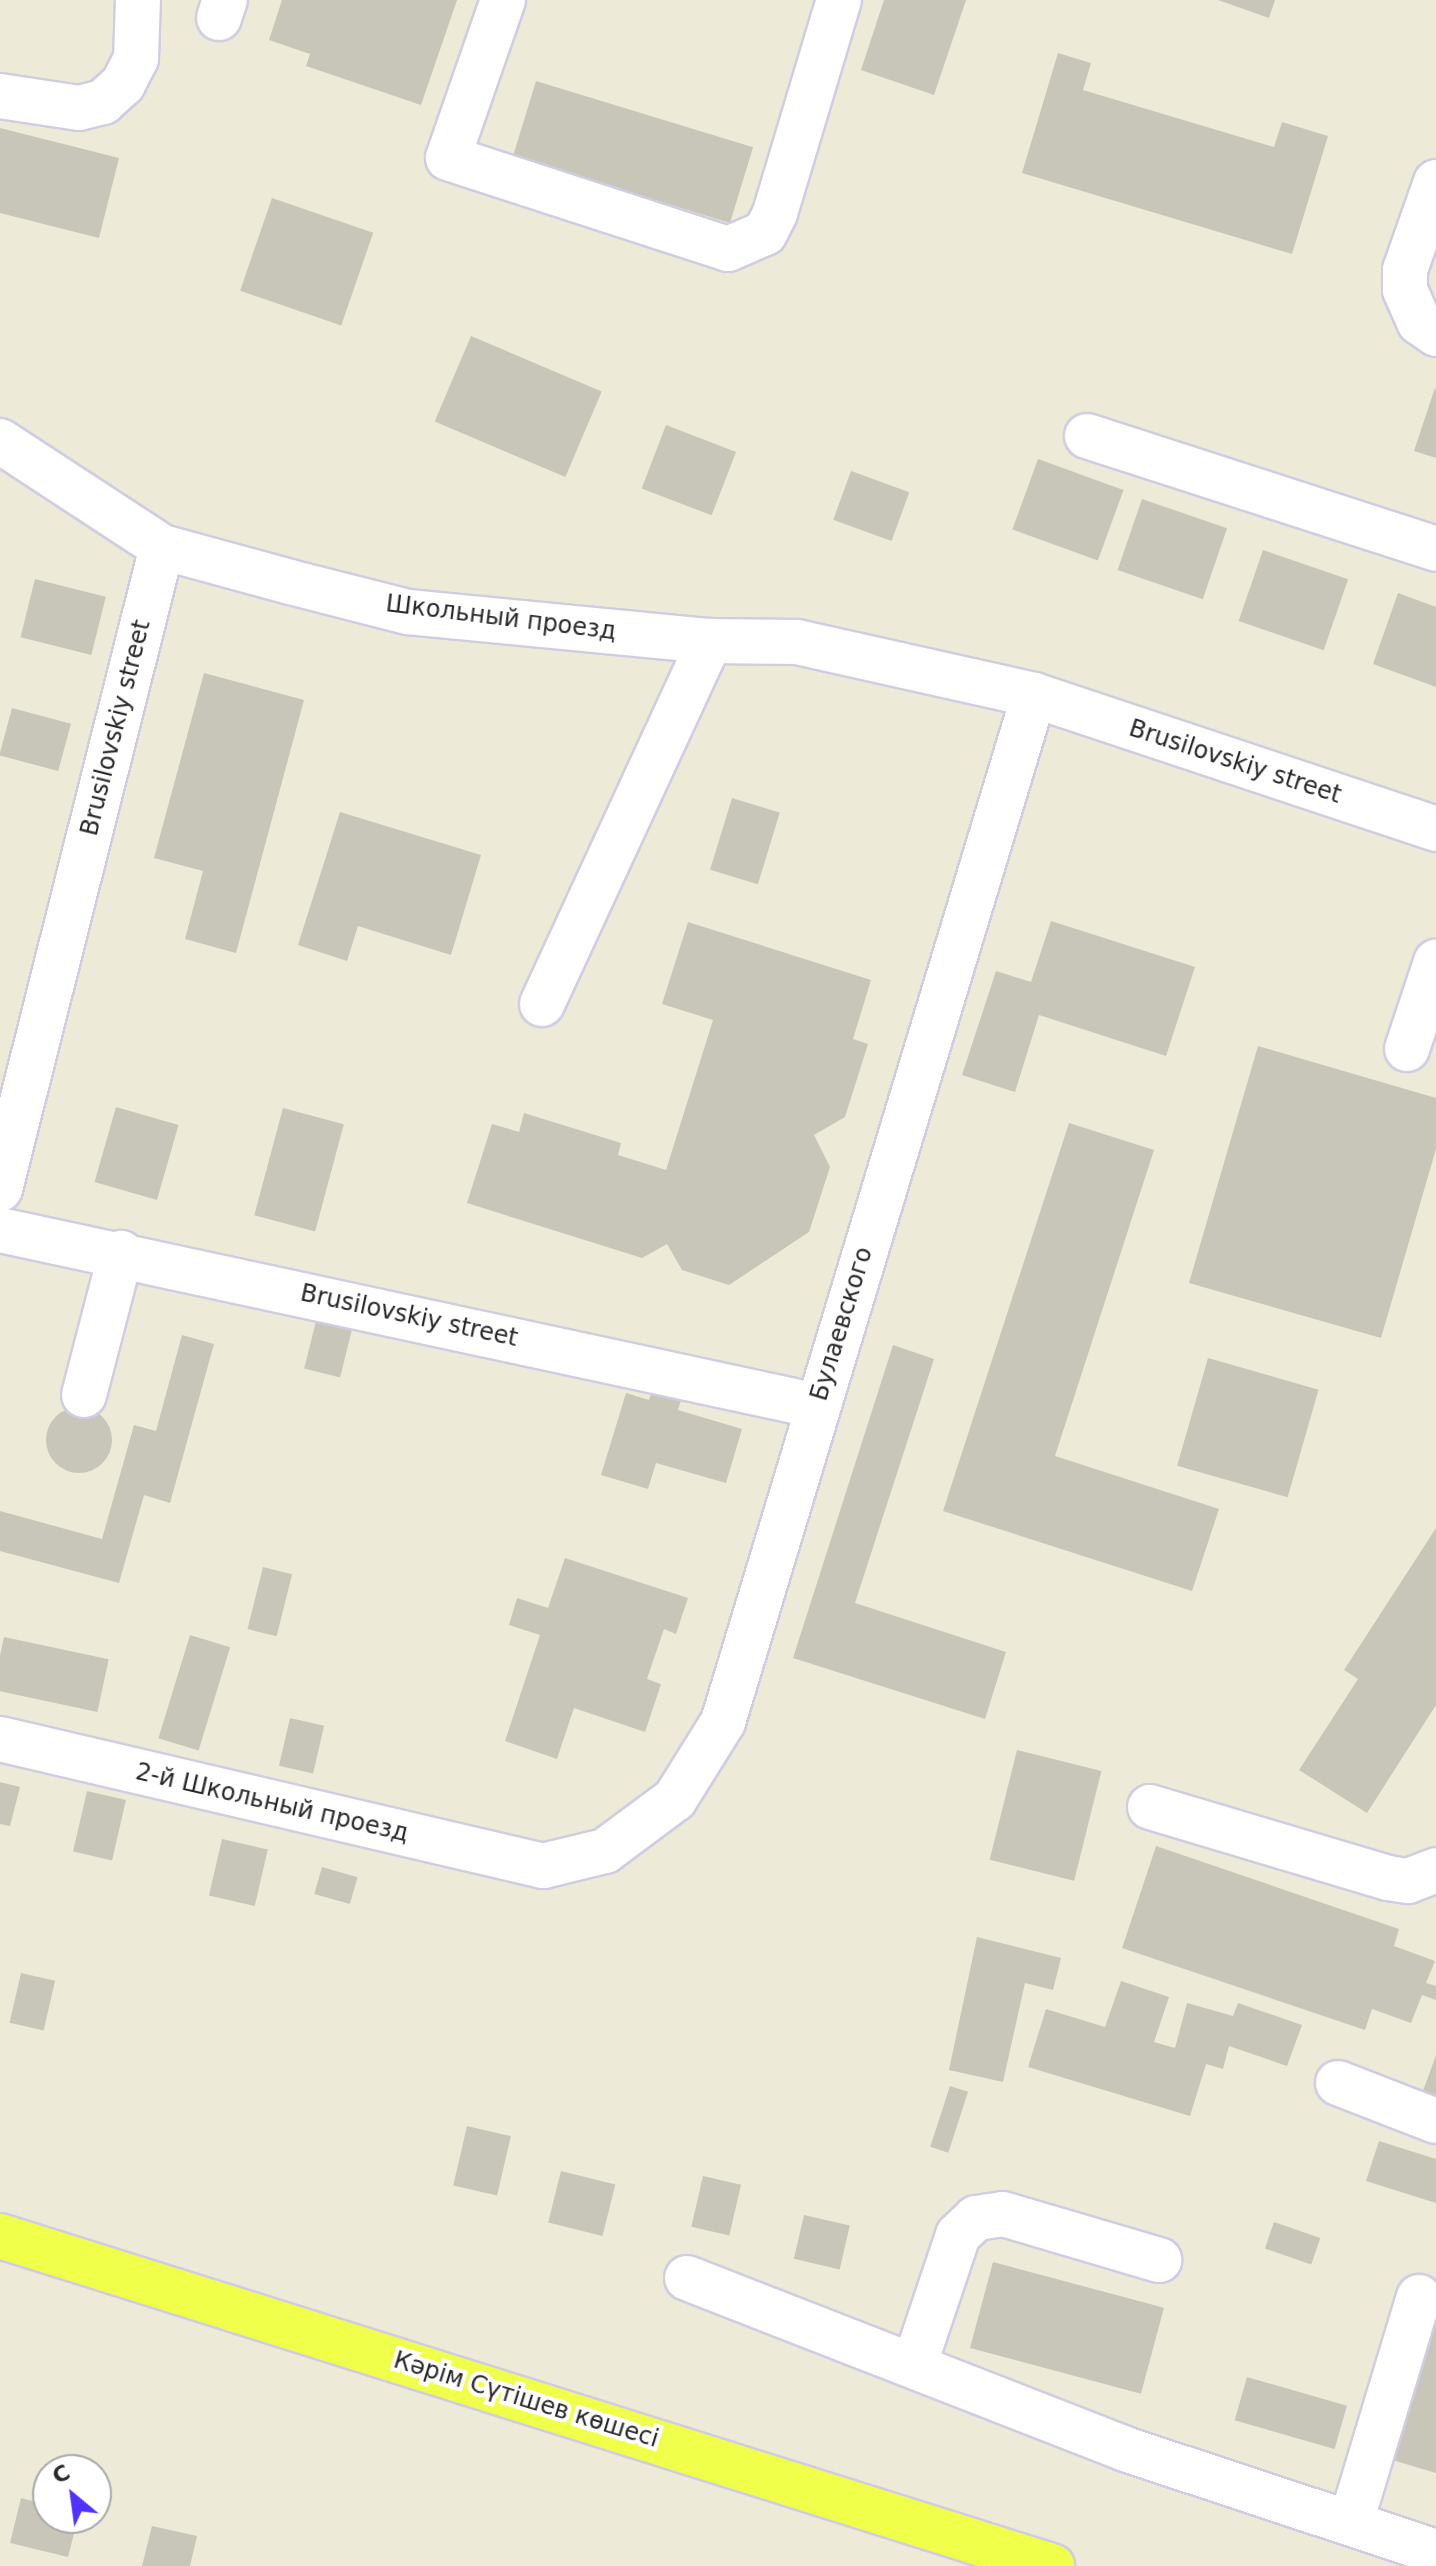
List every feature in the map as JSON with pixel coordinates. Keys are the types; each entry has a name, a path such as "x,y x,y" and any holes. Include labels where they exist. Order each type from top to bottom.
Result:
{"main road":[{"name":"Кәрім Сүтішев көшесі","path":"0,2236 1052,2566"}],"street":[{"path":"0,96 79,108 103,102 123,84 136,59 138,0"},
{"path":"503,0 448,158 728,249 765,233 775,213 839,0"},
{"path":"1436,182 1405,270 1405,290 1419,322 1436,334"},
{"path":"1087,436 1436,549"},
{"name":"Школьный проезд","path":"0,441 162,547 408,612 710,641 797,642 1034,695"},
{"name":"Brusilovskiy street","path":"0,1189 162,547"},
{"path":"542,1004 710,641"},
{"name":"Brusilovskiy street","path":"1034,695 1436,829"},
{"name":"Булаевского","path":"543,1866 605,1851 675,1799 698,1770 723,1722 1034,695"},
{"path":"1407,1049 1436,962"},
{"name":"Brusilovskiy street","path":"0,1230 121,1253 817,1406"},
{"path":"84,1395 121,1253"},
{"name":"2-й Школьный проезд","path":"0,1739 543,1866"},
{"path":"1150,1807 1388,1878 1408,1881 1436,1870"},
{"path":"1338,2083 1436,2121"},
{"path":"914,2366 958,2235 976,2218 1003,2214 1159,2260"},
{"path":"687,2278 1125,2449 1436,2552"},
{"path":"1351,2522 1419,2297"}],"building":[{"path":"282,0 457,0 421,105 306,66 310,54 269,40"},
{"path":"884,0 966,0 934,95 861,70"},
{"path":"1218,0 1275,0 1269,18"},
{"path":"1058,53 1091,63 1083,90 1274,147 1282,122 1328,136 1292,254 1022,173"},
{"path":"536,81 753,147 730,223 513,157"},
{"path":"0,128 119,158 99,238 0,213"},
{"path":"272,198 373,233 341,325 240,291"},
{"path":"471,336 602,391 565,477 435,422"},
{"path":"1436,389 1436,458 1414,451"},
{"path":"666,425 736,452 712,515 642,488"},
{"path":"1038,459 1124,490 1098,561 1012,529"},
{"path":"851,471 909,492 891,541 833,520"},
{"path":"1142,499 1227,528 1203,599 1118,570"},
{"path":"1263,550 1348,579 1324,650 1239,621"},
{"path":"35,579 106,597 91,655 20,637"},
{"path":"1398,593 1436,607 1436,687 1373,664"},
{"path":"204,673 304,700 236,953 185,939 203,871 154,858"},
{"path":"12,708 71,724 58,771 0,756"},
{"path":"732,798 780,813 758,884 710,870"},
{"path":"340,812 481,855 451,955 358,926 347,961 298,945"},
{"path":"1051,921 1195,967 1166,1056 1039,1015 1015,1092 962,1075 996,971 1031,982"},
{"path":"688,922 871,980 853,1039 868,1044 845,1117 814,1135 830,1167 809,1232 729,1285 682,1270 667,1244 642,1258 467,1203 492,1124 519,1132 524,1113 621,1143 618,1155 666,1170 713,1020 662,1004"},
{"path":"1258,1046 1436,1098 1436,1149 1381,1338 1189,1283"},
{"path":"116,1107 178,1125 157,1200 95,1182"},
{"path":"283,1108 344,1124 315,1232 254,1215"},
{"path":"1069,1123 1154,1150 1055,1456 1219,1509 1192,1591 943,1511"},
{"path":"316,1321 352,1330 340,1377 304,1369"},
{"path":"182,1335 214,1344 170,1503 144,1495 119,1583 0,1551 0,1511 102,1539 134,1425 156,1431"},
{"path":"893,1345 934,1359 855,1603 1006,1652 985,1719 793,1658"},
{"path":"1208,1358 1319,1390 1288,1497 1177,1466"},
{"path":"656,1378 685,1387 678,1410 742,1429 726,1483 656,1463 648,1489 601,1475 626,1393 649,1400"},
{"path":"79,1407 92,1409 102,1417 110,1427 110,1453 102,1463 92,1471 79,1473 66,1471 56,1463 48,1453 46,1440 48,1427 56,1417 66,1409"},
{"path":"1436,1528 1436,1705 1367,1813 1299,1770 1358,1679 1344,1670"},
{"path":"565,1558 688,1598 676,1634 664,1629 647,1679 661,1684 645,1732 574,1708 557,1759 505,1741 540,1635 509,1625 517,1598 548,1608"},
{"path":"263,1567 292,1574 277,1636 248,1629"},
{"path":"190,1635 230,1647 199,1751 158,1738"},
{"path":"4,1637 109,1659 97,1712 0,1691 0,1656"},
{"path":"290,1718 324,1726 313,1774 279,1766"},
{"path":"1017,1750 1101,1771 1074,1881 990,1860"},
{"path":"0,1782 20,1787 10,1826 0,1824"},
{"path":"87,1791 126,1800 112,1860 73,1851"},
{"path":"222,1839 268,1850 255,1906 209,1896"},
{"path":"1156,1846 1399,1929 1394,1946 1435,1961 1426,1983 1436,1986 1436,2000 1422,1995 1411,2023 1372,2009 1365,2030 1122,1948"},
{"path":"322,1867 358,1877 350,1904 314,1894"},
{"path":"977,1937 1061,1958 1053,1990 1025,1983 1003,2082 949,2070"},
{"path":"21,1973 55,1981 44,2031 10,2023"},
{"path":"1121,1981 1169,1997 1154,2042 1175,2048 1187,2003 1233,2016 1238,2003 1302,2025 1287,2066 1229,2046 1223,2069 1206,2064 1190,2116 1028,2067 1046,2009 1105,2027"},
{"path":"1436,2055 1436,2111 1418,2105"},
{"path":"950,2086 968,2092 948,2153 930,2147"},
{"path":"467,2126 511,2136 497,2196 453,2185"},
{"path":"1379,2141 1436,2159 1436,2203 1366,2181"},
{"path":"561,2171 615,2185 603,2236 548,2222"},
{"path":"703,2176 741,2185 729,2235 691,2227"},
{"path":"804,2215 850,2226 840,2269 794,2259"},
{"path":"1274,2222 1320,2238 1311,2264 1265,2248"},
{"path":"993,2262 1164,2308 1141,2394 970,2348"},
{"path":"1436,2302 1436,2473 1389,2459"},
{"path":"1247,2377 1347,2406 1335,2449 1235,2420"},
{"path":"21,2498 32,2501 32,2534 74,2534 68,2557 10,2543"},
{"path":"152,2526 197,2536 190,2566 142,2566"}]}
